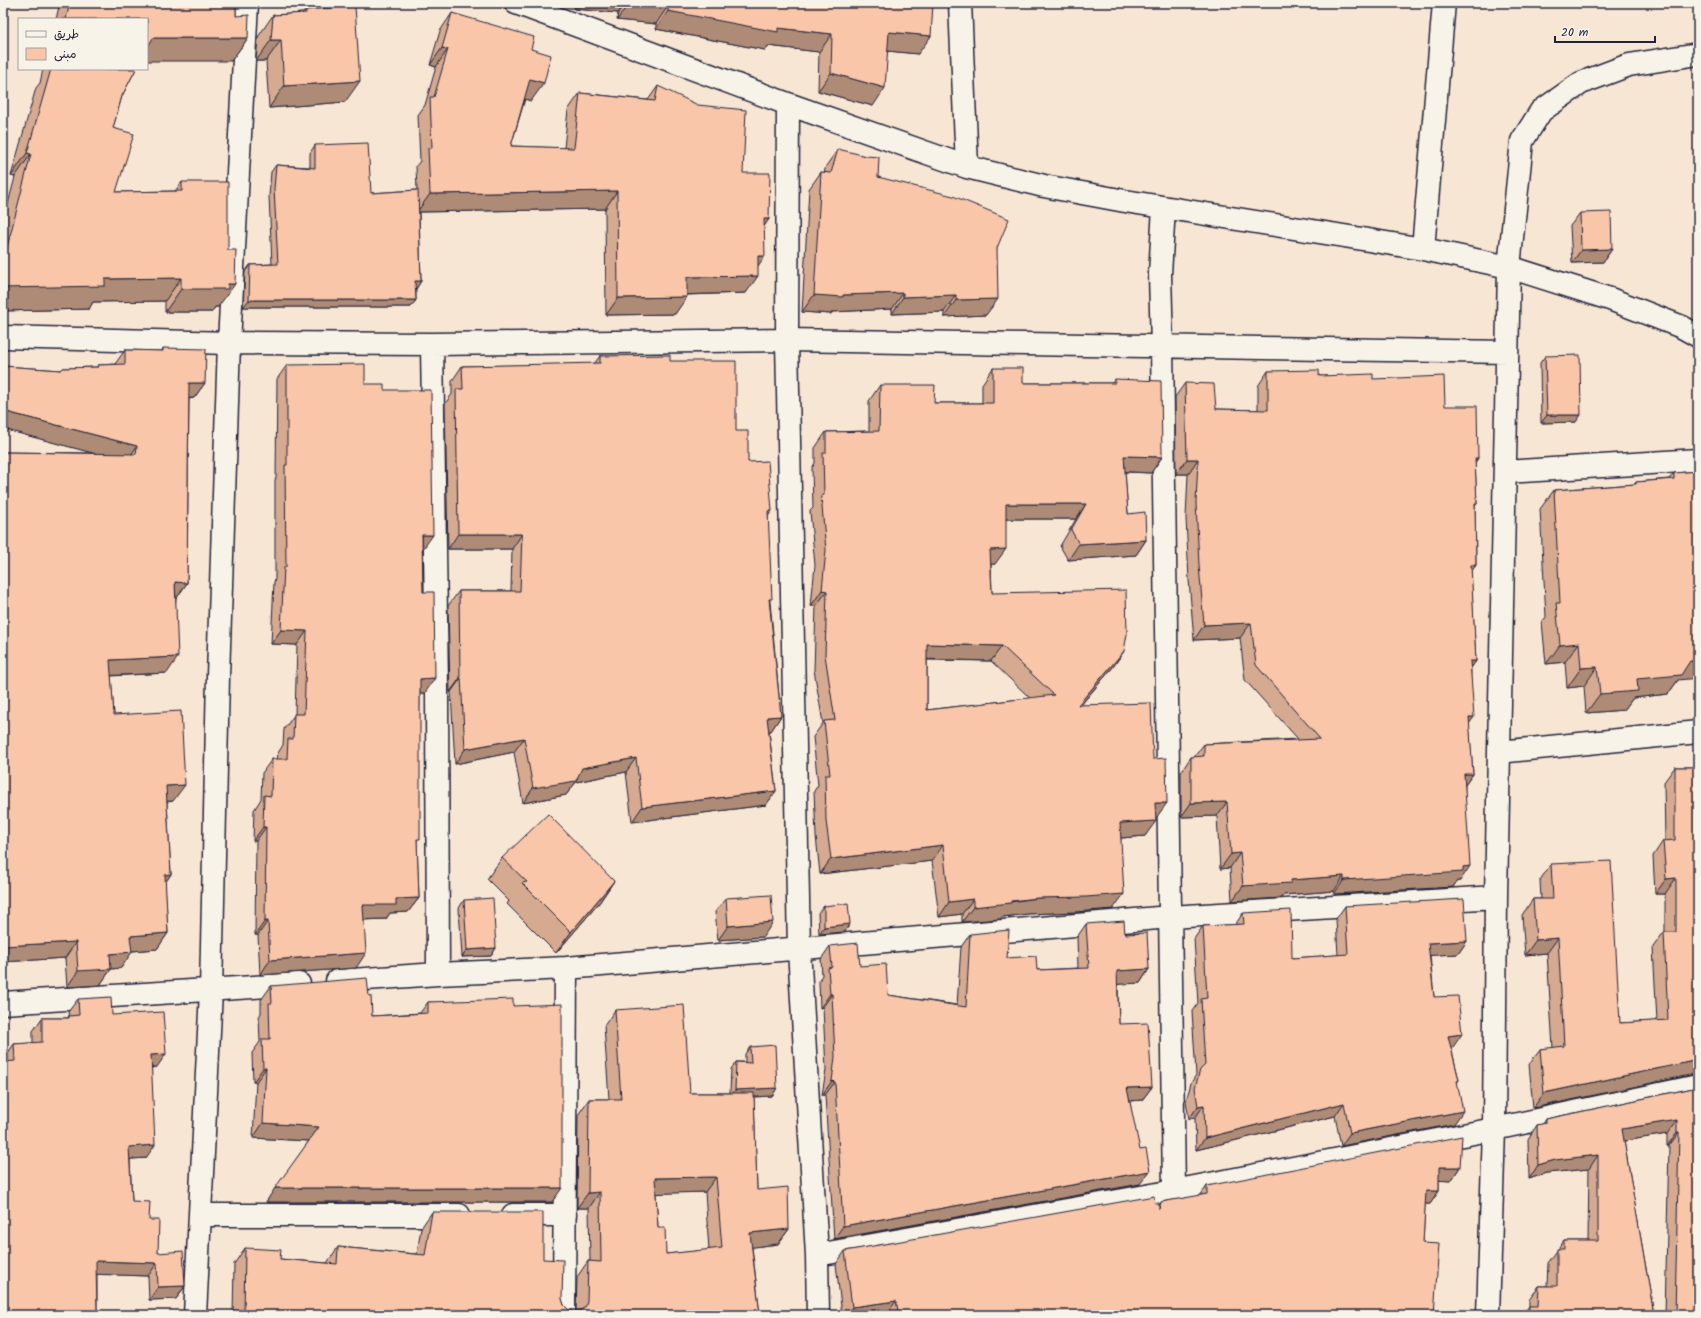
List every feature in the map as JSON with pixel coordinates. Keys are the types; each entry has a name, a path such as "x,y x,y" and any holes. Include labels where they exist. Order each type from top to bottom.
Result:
{"street":[{"path":"195,1315 211,991 218,677 230,343 247,3"},
{"path":"516,3 788,104 967,167 1044,186 1164,208 1423,249 1509,267 1610,299 1682,327 1698,336"},
{"path":"960,3 967,167"},
{"path":"1423,249 1444,3"},
{"path":"1488,1315 1494,1130 1496,897 1509,267 1522,141 1541,111 1581,83 1629,65 1698,54"},
{"path":"788,104 787,340 799,949 817,1255 818,1315"},
{"path":"1164,208 1160,274 1174,1191"},
{"path":"3,337 230,343 432,344 787,340 1508,352"},
{"path":"432,344 437,693 438,974"},
{"path":"1505,472 1698,460"},
{"path":"1499,752 1698,732"},
{"path":"3,1003 211,991 438,974 566,968 1170,917 1496,897"},
{"path":"564,1315 566,968"},
{"path":"817,1255 1174,1191 1494,1130 1698,1086"},
{"path":"200,1215 565,1215"}],"building":[{"path":"70,3 236,3 236,16 249,15 248,38 153,38 148,46 148,18 66,18"},
{"path":"635,3 933,3 931,36 889,32 885,88 831,73 832,34 778,28 778,32 668,11 668,6"},
{"path":"355,6 360,81 284,86 281,40 271,40 273,15 306,13 306,10"},
{"path":"452,13 534,37 531,49 551,55 544,83 530,79 511,146 574,148 580,93 655,101 658,86 698,105 746,110 743,173 770,173 769,219 764,219 765,256 758,256 758,276 687,277 687,297 618,298 617,191 430,194 428,148 432,148 430,97 434,97 448,49 442,48"},
{"path":"51,70 135,70 122,96 113,128 134,134 116,192 182,191 182,182 228,182 228,250 236,250 235,284 228,284 228,289 181,289 181,278 105,279 105,286 3,288 3,263 31,154 27,153"},
{"path":"368,143 371,193 418,190 421,281 415,281 416,300 249,300 250,265 278,264 274,189 276,165 315,168 315,145"},
{"path":"838,149 866,156 879,157 878,177 953,196 1009,219 997,248 998,299 956,300 956,295 903,297 903,293 843,295 843,297 814,295 821,172 831,173"},
{"path":"1611,212 1612,249 1581,250 1580,213"},
{"path":"163,348 206,349 205,383 189,383 187,583 175,582 178,657 110,660 114,715 181,711 185,785 166,786 171,874 165,875 168,933 130,936 132,952 110,954 111,969 78,971 76,942 3,946 3,452 136,454 137,446 3,411 3,366 61,370 63,368 98,367 98,365 125,364 125,350 163,351"},
{"path":"670,355 670,361 736,361 736,431 748,431 748,462 768,461 772,511 768,511 772,599 769,599 781,716 767,717 776,791 642,807 636,758 582,768 576,781 533,788 524,738 465,749 460,678 459,591 520,591 522,534 458,534 456,389 463,389 462,366 600,363 600,356"},
{"path":"1580,355 1581,415 1547,415 1545,356"},
{"path":"365,364 365,384 384,384 384,390 431,390 433,535 422,535 423,592 434,592 435,678 420,679 420,839 417,839 419,898 396,899 396,905 363,905 366,953 270,960 268,921 265,921 266,827 263,827 264,795 271,796 272,759 287,759 288,739 293,739 294,714 304,714 307,631 281,630 284,567 286,567 285,465 287,465 287,365"},
{"path":"993,368 1023,368 1023,383 1115,383 1115,379 1161,381 1162,457 1124,456 1128,514 1145,512 1146,540 1079,544 1071,530 1086,504 1006,504 1006,549 990,550 992,593 1126,590 1127,634 1124,651 1078,705 1151,703 1153,759 1166,758 1167,803 1155,803 1156,821 1120,823 1124,894 1086,897 1038,898 1011,901 1011,903 973,907 973,899 949,902 943,845 831,859 826,821 825,775 830,775 824,721 835,720 825,655 827,591 822,590 826,550 821,496 824,495 823,453 826,453 826,432 879,431 880,385 935,385 934,403 993,403","holes":["927,644 1002,646 1054,695 927,710"]},
{"path":"1319,370 1319,376 1373,374 1373,379 1444,376 1445,406 1477,406 1478,458 1475,458 1477,504 1475,504 1476,565 1471,565 1476,661 1470,661 1474,717 1469,717 1473,774 1464,774 1470,866 1463,867 1463,872 1344,880 1344,876 1291,880 1291,883 1243,886 1240,853 1231,854 1227,802 1191,803 1191,757 1204,756 1204,744 1320,739 1256,665 1251,623 1204,625 1196,503 1198,459 1187,459 1185,383 1214,384 1216,409 1268,410 1268,371"},
{"path":"1698,471 1698,661 1690,661 1681,675 1637,679 1638,691 1600,694 1597,667 1581,668 1579,643 1560,645 1556,603 1560,603 1554,490 1636,484 1636,482 1674,479 1674,473"},
{"path":"1675,767 1698,767 1698,1060 1544,1093 1540,1049 1564,1046 1558,938 1536,940 1533,899 1553,899 1551,864 1611,861 1620,1023 1668,1020 1664,932 1676,932 1676,878 1666,879 1663,841 1675,840"},
{"path":"548,814 614,881 571,932 522,883 527,882 502,858"},
{"path":"771,895 773,922 728,926 726,898"},
{"path":"493,898 496,948 467,950 464,900"},
{"path":"1464,899 1467,941 1428,943 1434,997 1458,996 1462,1034 1448,1036 1459,1080 1457,1081 1463,1111 1350,1133 1344,1103 1205,1138 1204,1105 1198,1106 1195,1088 1200,1070 1205,1065 1201,999 1207,998 1203,926 1244,924 1243,913 1291,910 1292,958 1348,954 1345,906"},
{"path":"848,903 850,924 824,927 824,906"},
{"path":"1124,921 1125,934 1147,933 1149,969 1117,971 1119,1024 1148,1023 1152,1087 1127,1088 1140,1150 1146,1149 1150,1171 843,1226 835,1082 832,1081 835,1057 832,994 830,994 828,968 832,967 830,946 858,943 860,966 886,964 888,995 966,1007 970,934 1009,930 1007,958 1036,956 1037,970 1089,968 1086,924"},
{"path":"367,978 369,996 371,996 372,1016 428,1013 428,1002 513,999 513,1006 562,1004 562,1188 275,1188 319,1127 263,1123 266,1068 263,1068 262,1039 270,1039 269,1003 272,1003 271,986"},
{"path":"111,997 112,1015 163,1012 166,1054 151,1055 155,1145 129,1147 132,1201 150,1202 149,1220 159,1220 158,1253 183,1251 185,1286 158,1287 157,1263 96,1261 97,1312 91,1312 91,1315 3,1315 3,1062 15,1061 14,1044 42,1042 42,1018 69,1018 69,1016 79,1015 78,999"},
{"path":"684,1005 690,1093 754,1093 757,1190 788,1187 789,1229 750,1233 760,1315 244,1315 245,1248 281,1250 280,1259 337,1264 338,1247 425,1255 432,1212 543,1212 543,1259 563,1260 562,1299 564,1305 569,1310 575,1312 586,1306 588,1261 601,1262 600,1192 588,1193 589,1099 621,1099 615,1010","holes":["716,1177 722,1248 666,1254 665,1228 658,1228 655,1178"]},
{"path":"775,1045 777,1088 735,1090 736,1062 751,1063 750,1047"},
{"path":"1698,1087 1698,1315 1675,1315 1679,1132 1677,1132 1677,1120 1622,1129 1654,1315 1529,1315 1529,1306 1538,1306 1539,1286 1557,1286 1557,1249 1564,1249 1564,1241 1598,1241 1598,1155 1555,1160 1538,1165 1537,1125 1546,1123 1546,1119"},
{"path":"1462,1136 1460,1167 1439,1167 1439,1191 1426,1191 1423,1243 1439,1244 1434,1315 899,1315 896,1301 852,1307 845,1251 1154,1196 1155,1203 1159,1203 1159,1209 1161,1202 1207,1194 1207,1186"}]}
